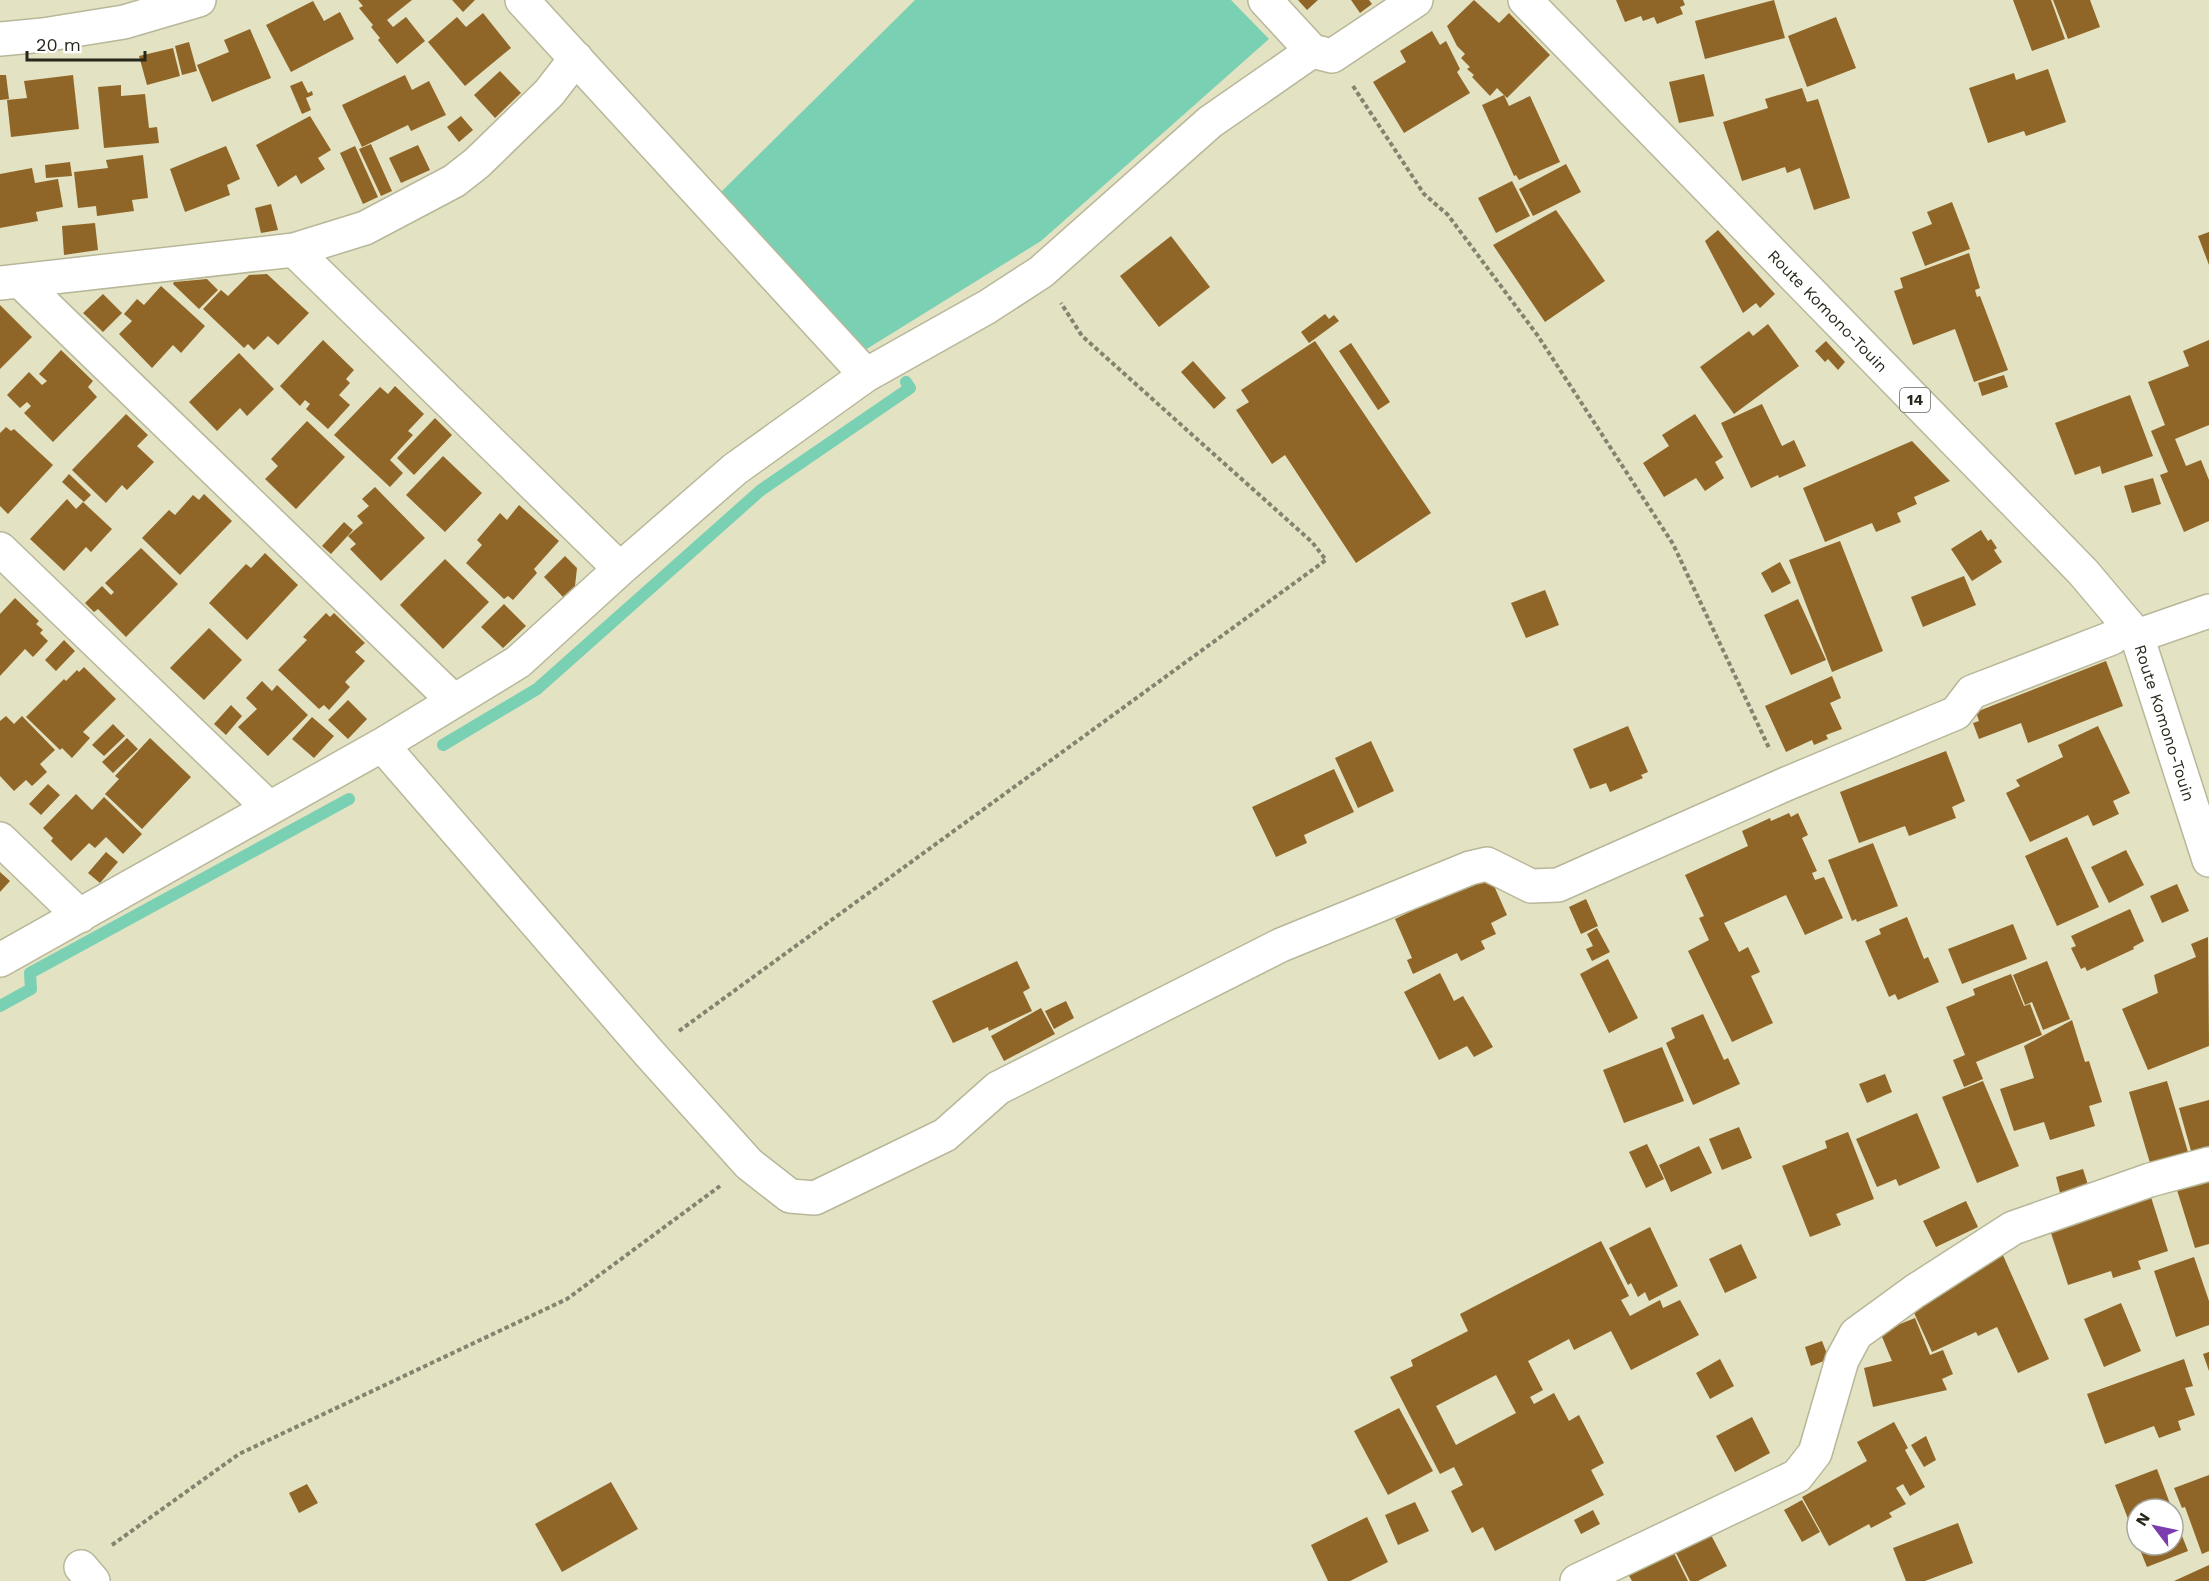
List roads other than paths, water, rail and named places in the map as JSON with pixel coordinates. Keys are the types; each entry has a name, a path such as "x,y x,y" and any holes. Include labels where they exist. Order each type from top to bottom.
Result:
{"street":[{"path":"0,39 43,35 123,22 199,0"},
{"path":"522,0 866,375"},
{"path":"1265,0 1322,54"},
{"path":"0,960 268,807 382,745 518,662 735,469 866,375 987,307 1041,272 1210,122 1416,0"},
{"name":"Route Komono-Touin","path":"1525,0 2083,572 2132,630 2209,860"},
{"path":"10,282 294,250 365,228 454,181 477,163 549,93 576,58"},
{"path":"294,250 620,570"},
{"path":"10,282 454,701"},
{"path":"0,549 268,807"},
{"path":"382,745 649,1053 749,1164 790,1196 815,1198 945,1135 998,1088 1281,945 1470,868 1487,864 1531,886 1558,885 1786,784 1956,713 1972,692 2132,630 2209,611"},
{"path":"0,839 80,916"},
{"path":"1576,1581 1797,1476 1815,1453 1842,1360 1856,1334 1915,1291 2013,1228 2150,1180 2209,1164"}],"waterway":[{"path":"443,745 537,689 761,490 910,388 906,382"},
{"path":"0,1006 31,989 30,973 349,799"}]}
